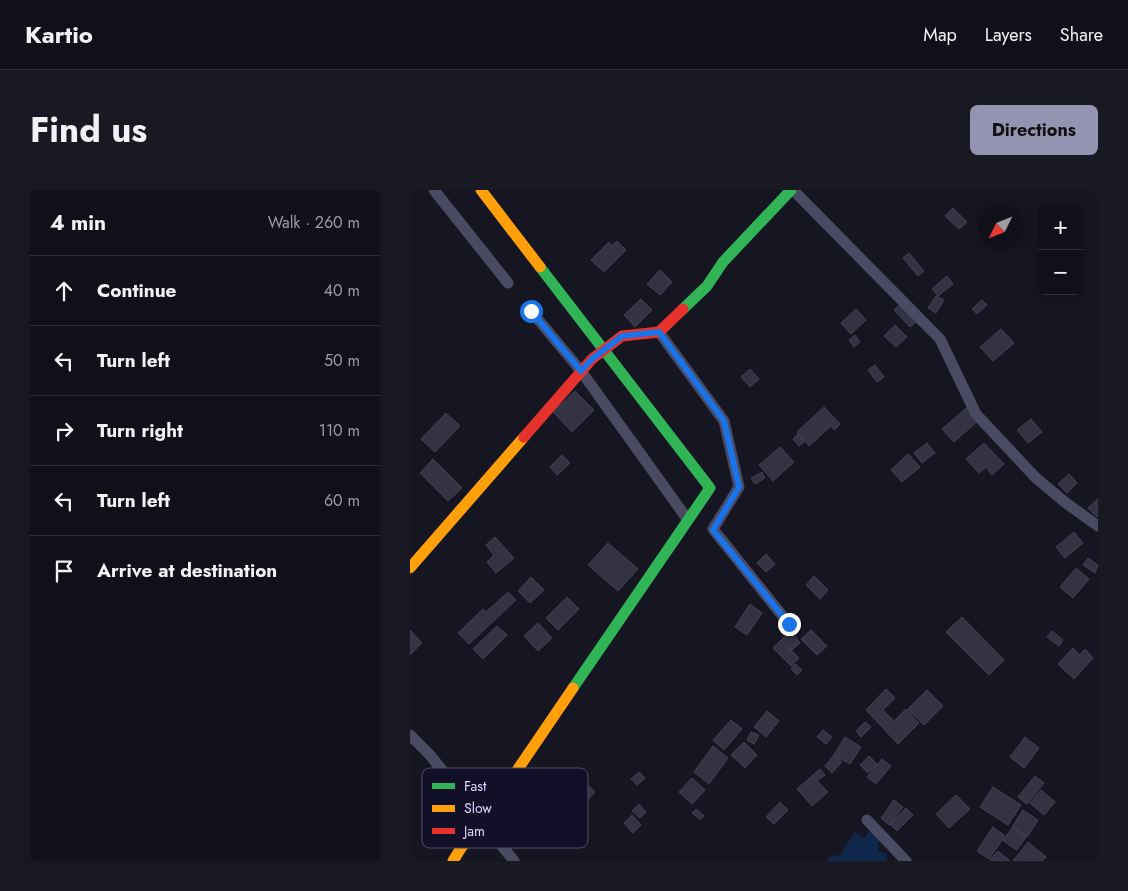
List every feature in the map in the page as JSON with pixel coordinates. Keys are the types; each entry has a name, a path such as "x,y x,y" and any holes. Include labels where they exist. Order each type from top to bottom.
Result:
{"street":[{"path":"434,190 508,283"},
{"path":"481,190 710,488 519,768"},
{"path":"410,568 592,359 622,336 659,332 707,286 723,262 792,190 940,339 976,414 1036,478 1098,526"},
{"path":"531,311 581,371 688,520"},
{"path":"659,332 724,421 739,487 713,530 789,624"},
{"path":"410,734 440,768"},
{"path":"867,820 906,861"},
{"path":"453,861 461,848"},
{"path":"503,848 514,861"}],"water":[{"path":"869,831 879,838 878,851 887,854 887,861 826,861 831,856 840,855 855,832 864,838"}],"building":[{"path":"953,208 967,222 959,229 945,216"},
{"path":"617,241 626,250 604,272 591,260 609,242 612,246"},
{"path":"909,253 924,271 918,276 903,258"},
{"path":"660,270 672,282 660,295 647,284"},
{"path":"947,276 953,284 938,296 932,289"},
{"path":"936,296 944,300 936,313 928,308"},
{"path":"641,299 652,310 635,327 624,315"},
{"path":"905,300 921,318 910,327 894,310"},
{"path":"982,300 987,305 977,314 972,309"},
{"path":"856,309 866,320 851,334 841,323"},
{"path":"895,325 907,337 896,347 884,336"},
{"path":"1001,329 1014,343 993,361 980,347"},
{"path":"855,335 860,342 854,347 849,340"},
{"path":"875,365 884,377 877,382 868,370"},
{"path":"750,369 759,379 750,387 741,377"},
{"path":"575,391 594,410 572,432 553,412"},
{"path":"970,405 981,418 954,442 942,429"},
{"path":"824,407 840,424 834,430 831,426 809,446 797,432"},
{"path":"446,413 460,426 435,452 421,439"},
{"path":"1031,419 1042,432 1028,443 1017,430"},
{"path":"798,434 804,442 799,446 793,439"},
{"path":"927,443 935,453 922,463 914,453"},
{"path":"984,443 1004,464 992,475 986,467 979,473 966,459"},
{"path":"780,447 794,462 773,481 759,465"},
{"path":"908,454 920,467 902,482 891,470"},
{"path":"562,455 570,463 557,475 550,467"},
{"path":"433,459 462,488 448,501 420,473"},
{"path":"762,472 765,478 755,484 751,478"},
{"path":"1069,474 1077,483 1067,493 1058,484"},
{"path":"1098,499 1098,515 1097,517 1088,508"},
{"path":"1074,532 1083,543 1065,558 1056,547"},
{"path":"495,537 514,558 496,573 487,562 494,555 486,545"},
{"path":"608,543 638,569 618,591 588,565"},
{"path":"766,554 775,564 766,572 757,563"},
{"path":"1088,558 1098,565 1095,573 1083,565"},
{"path":"1076,568 1089,579 1073,598 1060,587"},
{"path":"814,576 828,590 820,599 806,585"},
{"path":"531,577 544,590 530,603 518,591"},
{"path":"508,592 516,600 469,644 458,633 483,609 486,612"},
{"path":"567,597 579,609 558,630 546,618"},
{"path":"750,604 762,613 747,635 735,627"},
{"path":"962,617 1004,660 989,675 946,632"},
{"path":"538,623 552,638 538,651 524,636"},
{"path":"497,626 507,635 483,659 473,649"},
{"path":"410,630 422,643 410,655"},
{"path":"811,630 827,646 817,655 801,639"},
{"path":"791,631 800,643 792,650 782,639"},
{"path":"1052,631 1063,640 1059,646 1047,637"},
{"path":"781,640 799,658 791,666 773,648"},
{"path":"1073,648 1080,655 1085,649 1093,658 1074,679 1058,664"},
{"path":"795,664 802,670 797,675 791,669"},
{"path":"886,689 895,698 883,710 894,721 906,709 919,723 898,744 866,710"},
{"path":"927,690 943,706 924,725 908,709"},
{"path":"767,711 779,721 766,737 754,727"},
{"path":"731,720 742,729 724,750 713,740"},
{"path":"865,722 871,727 861,737 856,731"},
{"path":"823,730 832,737 826,744 817,737"},
{"path":"751,732 759,735 754,744 747,740"},
{"path":"845,737 861,747 850,764 834,755"},
{"path":"1025,737 1039,748 1024,768 1010,757"},
{"path":"744,742 757,755 745,768 731,755"},
{"path":"713,746 728,758 709,784 694,772"},
{"path":"834,755 842,762 832,773 825,766"},
{"path":"869,756 877,764 868,773 860,765"},
{"path":"882,759 891,766 876,784 867,777"},
{"path":"820,769 825,775 817,781 828,792 812,806 797,789"},
{"path":"639,772 645,778 637,785 631,779"},
{"path":"1035,776 1044,783 1027,804 1018,797"},
{"path":"692,778 705,790 692,804 679,792"},
{"path":"588,786 595,792 588,800"},
{"path":"993,787 1021,805 1008,825 980,807"},
{"path":"1041,790 1055,802 1044,815 1030,803"},
{"path":"956,795 970,809 949,828 936,814"},
{"path":"894,800 903,807 889,825 881,818"},
{"path":"780,802 788,810 774,824 766,817"},
{"path":"639,804 646,812 640,818 632,811"},
{"path":"906,808 913,815 897,831 890,824"},
{"path":"696,809 704,816 700,820 692,813"},
{"path":"1023,810 1038,820 1027,837 1012,827"},
{"path":"632,815 641,825 633,833 624,823"},
{"path":"993,827 1005,836 989,859 977,851"},
{"path":"1012,828 1026,837 1017,850 1003,841"},
{"path":"1028,842 1046,857 1042,861 1013,861"},
{"path":"998,851 1010,861 990,860"}],"traffic: fast":[{"path":"683,309 707,286 723,262 791,190"},
{"path":"540,267 710,488 573,688"}],"traffic: slow":[{"path":"481,190 540,267"},
{"path":"410,568 524,437"},
{"path":"519,768 573,688"},
{"path":"453,861 461,848"}],"traffic: jam":[{"path":"524,437 592,359 622,336 659,332 683,309"}],"route":[{"path":"531,311 581,371 592,359 622,336 659,332 724,421 739,487 713,530 789,624"}]}
